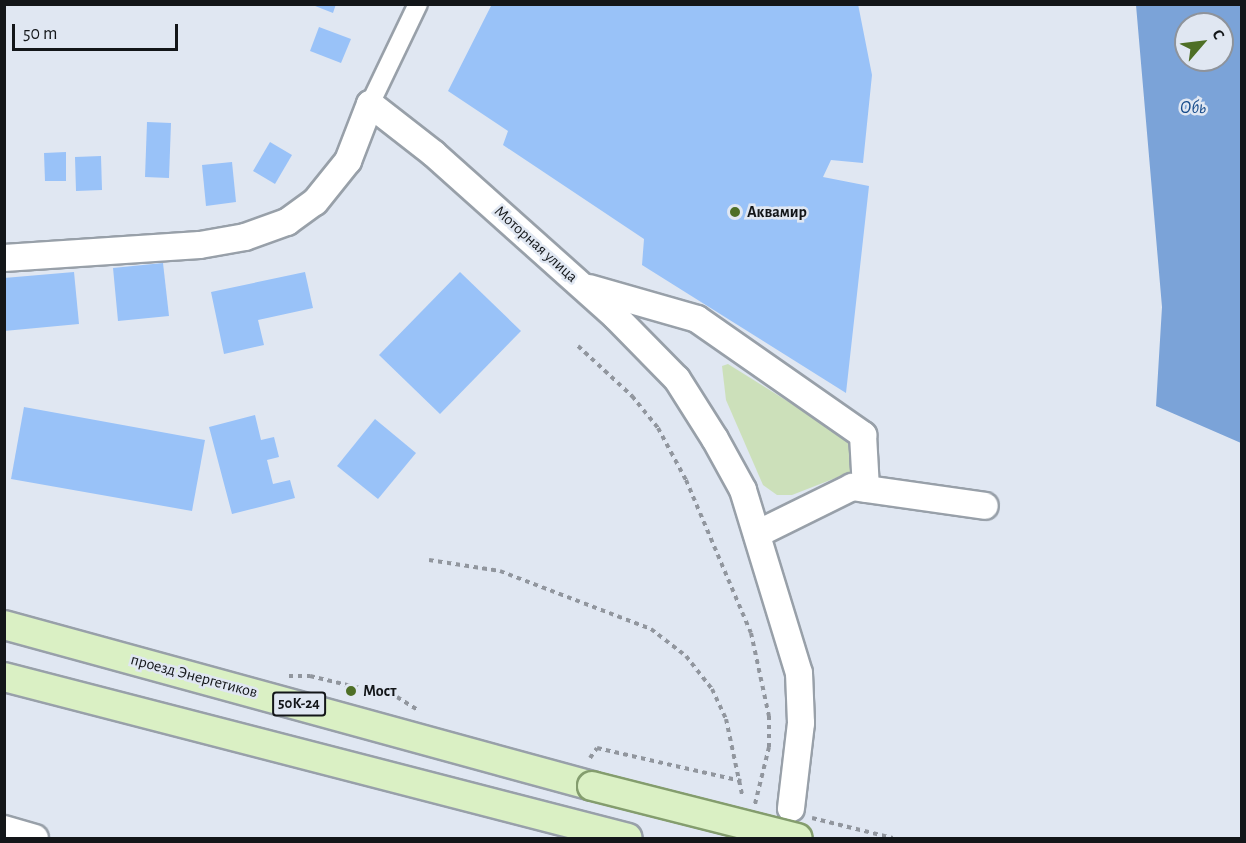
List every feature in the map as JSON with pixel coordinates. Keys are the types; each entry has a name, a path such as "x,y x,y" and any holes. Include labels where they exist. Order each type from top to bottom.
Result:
{"main road":[{"name":"проезд Энергетиков","path":"4,625 592,786 798,838"},
{"path":"4,677 628,838"}],"street":[{"path":"4,258 200,245 245,237 287,222 315,202 348,161 370,104 418,4"},
{"name":"Моторная улица","path":"370,104 434,154 582,286 677,379 743,490 799,674 801,723 791,808"},
{"path":"582,286 697,319 863,435 866,489"},
{"path":"757,534 852,487 985,506"},
{"path":"4,829 35,838"}],"path":[{"path":"578,346 632,396 658,428 686,480 751,633 769,716 769,747 752,817"},
{"path":"429,560 500,571 651,629 686,656 712,689 726,719 742,794"},
{"path":"597,748 741,781"}],"green space":[{"path":"728,364 848,439 857,464 851,472 792,495 777,495 763,485 726,400 722,366"}],"water":[{"name":"Обь","path":"1136,5 1241,5 1241,443 1156,406 1162,307"}],"building":[{"path":"310,4 336,4 333,13"},
{"name":"Аквамир","path":"492,4 858,4 872,75 863,163 831,160 823,177 869,186 846,393 642,265 644,239 503,145 508,131 448,91"},
{"path":"319,27 351,39 341,63 310,51"},
{"path":"147,122 171,123 169,178 145,177"},
{"path":"270,142 292,155 275,184 253,171"},
{"path":"66,152 66,181 45,181 44,153"},
{"path":"101,156 102,190 76,191 75,157"},
{"path":"232,162 236,202 206,206 202,165"},
{"path":"163,263 169,316 118,321 113,268"},
{"path":"74,272 79,324 4,331 4,278"},
{"path":"305,272 313,308 258,320 264,345 224,354 211,292"},
{"path":"460,272 521,331 440,414 379,355"},
{"path":"24,407 205,440 192,511 11,479"},
{"path":"255,415 261,440 274,437 279,457 267,460 273,484 290,480 295,498 232,514 209,427"},
{"path":"375,419 416,453 378,499 337,466"}],"place":[{"name":"Аквамир","path":"735,212"},
{"name":"Мост","path":"351,691"}]}
